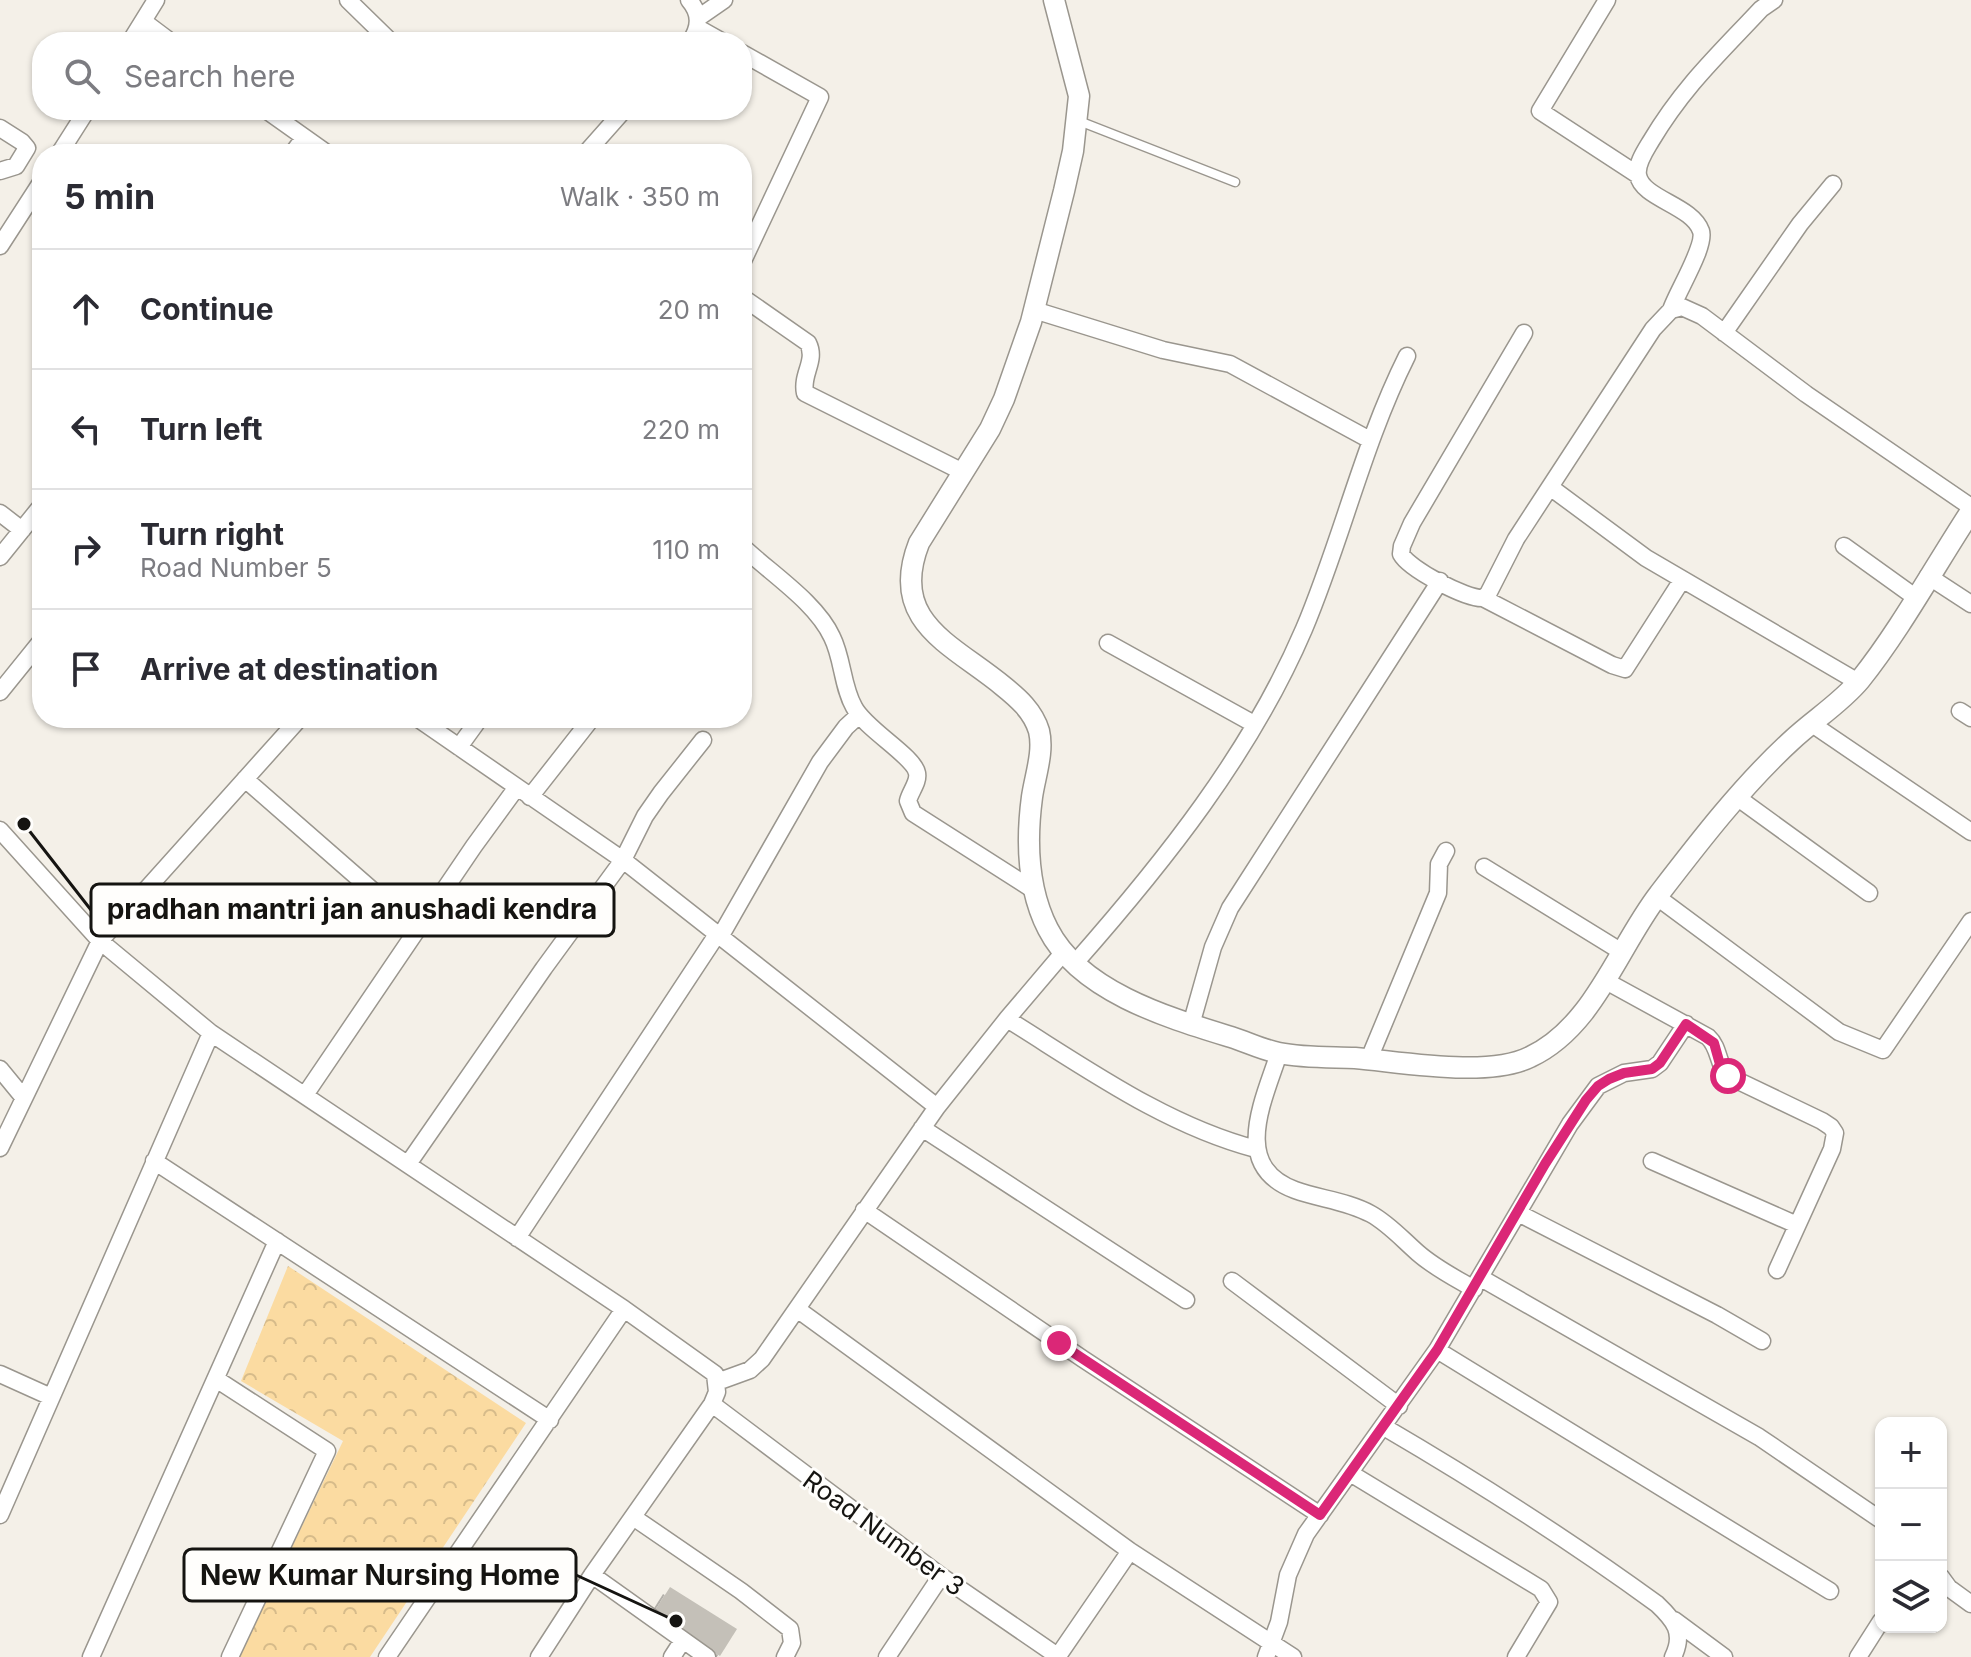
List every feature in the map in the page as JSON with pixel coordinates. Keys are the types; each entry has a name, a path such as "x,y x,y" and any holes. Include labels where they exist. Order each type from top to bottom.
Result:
{"street":[{"path":"136,32 156,0"},
{"path":"348,0 381,32"},
{"path":"689,0 695,29"},
{"path":"695,29 724,0"},
{"path":"1054,0 1079,96 1064,191 1034,310 1004,399 990,429 919,543 911,563 910,588 912,600 925,623 1021,700 1035,720 1040,737 1028,853 1032,889 1048,928 1069,958 1102,984 1146,1008 1279,1053 1475,1067 1528,1059 1573,1024 1657,897 1738,798 1791,741 1858,682 1971,509 1692,310 1682,307 1671,310"},
{"path":"1607,0 1540,111 1638,175"},
{"path":"1483,598 1516,539 1653,329 1671,310 1703,242 1701,232 1685,212 1642,185 1638,175 1639,163 1676,100 1703,68 1761,9 1774,0"},
{"path":"143,21 158,32"},
{"path":"752,59 820,97 752,242"},
{"path":"65,144 81,120"},
{"path":"280,120 313,144"},
{"path":"594,144 615,120"},
{"path":"0,128 27,148 8,169 32,178"},
{"path":"300,144 304,138"},
{"path":"1724,333 1800,224 1833,184"},
{"path":"0,246 32,197"},
{"path":"752,304 808,343 812,351 803,385 805,393 963,472"},
{"path":"1034,310 1163,350 1230,364 1370,440"},
{"path":"1524,333 1412,523 1402,546 1405,561 1440,581 1471,596 1483,598 1625,669 1682,580"},
{"path":"717,1382 750,1370 762,1359 937,1107 1007,1019 1149,879 1216,784 1254,724 1304,629 1370,440 1407,356"},
{"path":"1550,487 1637,552 1858,682"},
{"path":"0,513 22,530"},
{"path":"0,557 32,518"},
{"path":"1844,546 1915,597"},
{"path":"752,555 821,618 835,643 853,706 917,770 918,777 908,801 913,813 1032,889"},
{"path":"1928,576 1971,604"},
{"path":"1191,1025 1210,956 1230,908 1440,581"},
{"path":"1108,643 1254,724"},
{"path":"0,692 32,652"},
{"path":"517,1238 714,939 720,937 820,762 859,715"},
{"path":"1812,724 1971,832"},
{"path":"0,1148 100,941 245,779 285,728"},
{"path":"431,728 623,860 937,1107"},
{"path":"459,747 473,728"},
{"path":"305,1095 466,858 583,728"},
{"path":"408,1164 623,860 645,816 703,740"},
{"path":"245,779 372,890"},
{"path":"1738,798 1869,893"},
{"path":"0,830 100,941 211,1033 624,1309 715,1374 717,1392 712,1404 592,1575 539,1657"},
{"path":"1369,1059 1438,893 1439,864 1446,851"},
{"path":"1484,867 1622,952"},
{"path":"1657,897 1839,1032 1883,1050 1971,921"},
{"path":"1604,980 1686,1024 1714,1043 1721,1068 1728,1076 1822,1121 1835,1133 1832,1149 1777,1270"},
{"path":"1007,1019 1110,1083 1181,1122 1231,1143 1256,1149"},
{"path":"1270,1650 1292,1564 1306,1534 1437,1350 1570,1124 1598,1086 1624,1073 1652,1069 1660,1063 1686,1024"},
{"path":"0,1515 211,1033"},
{"path":"1279,1053 1262,1106 1256,1149 1260,1163 1268,1174 1294,1189 1373,1215 1435,1267 1478,1284 1759,1437 1875,1516"},
{"path":"0,1069 23,1097"},
{"path":"922,1128 1186,1300"},
{"path":"154,1161 550,1420"},
{"path":"1652,1161 1797,1225"},
{"path":"864,1210 1320,1515"},
{"path":"1518,1213 1762,1341"},
{"path":"91,1657 277,1241"},
{"path":"1232,1281 1399,1406"},
{"path":"387,1657 624,1309"},
{"path":"797,1309 1270,1650 1293,1657"},
{"path":"1437,1350 1830,1591"},
{"path":"0,1374 51,1397"},
{"path":"216,1379 327,1451 230,1657"},
{"name":"Road Number 3","path":"712,1404 941,1576 1058,1657"},
{"path":"1384,1427 1472,1478 1585,1552 1724,1657"},
{"path":"1350,1473 1541,1589 1549,1602 1516,1657"},
{"path":"633,1517 741,1591 790,1629 792,1643 785,1657"},
{"path":"1058,1657 1130,1551"},
{"path":"592,1575 707,1657"},
{"path":"887,1657 941,1576"},
{"path":"1947,1585 1971,1604"},
{"path":"1673,1619 1680,1633 1673,1657"},
{"path":"1858,1657 1875,1630"},
{"path":"672,1657 683,1640"}],"lane":[{"path":"1077,121 1235,182"}],"green space":[{"path":"288,1266 526,1423 370,1657 239,1657 343,1441 241,1381"}],"building":[{"path":"670,1587 737,1629 720,1656 653,1614"}],"place":[{"name":"pradhan mantri jan anushadi kendra","path":"24,824"},
{"name":"New Kumar Nursing Home","path":"676,1621"}],"route":[{"path":"1059,1343 1320,1515 1418,1381 1545,1164 1598,1086 1624,1073 1652,1069 1660,1063 1686,1024 1714,1043 1721,1068 1728,1076"}]}
